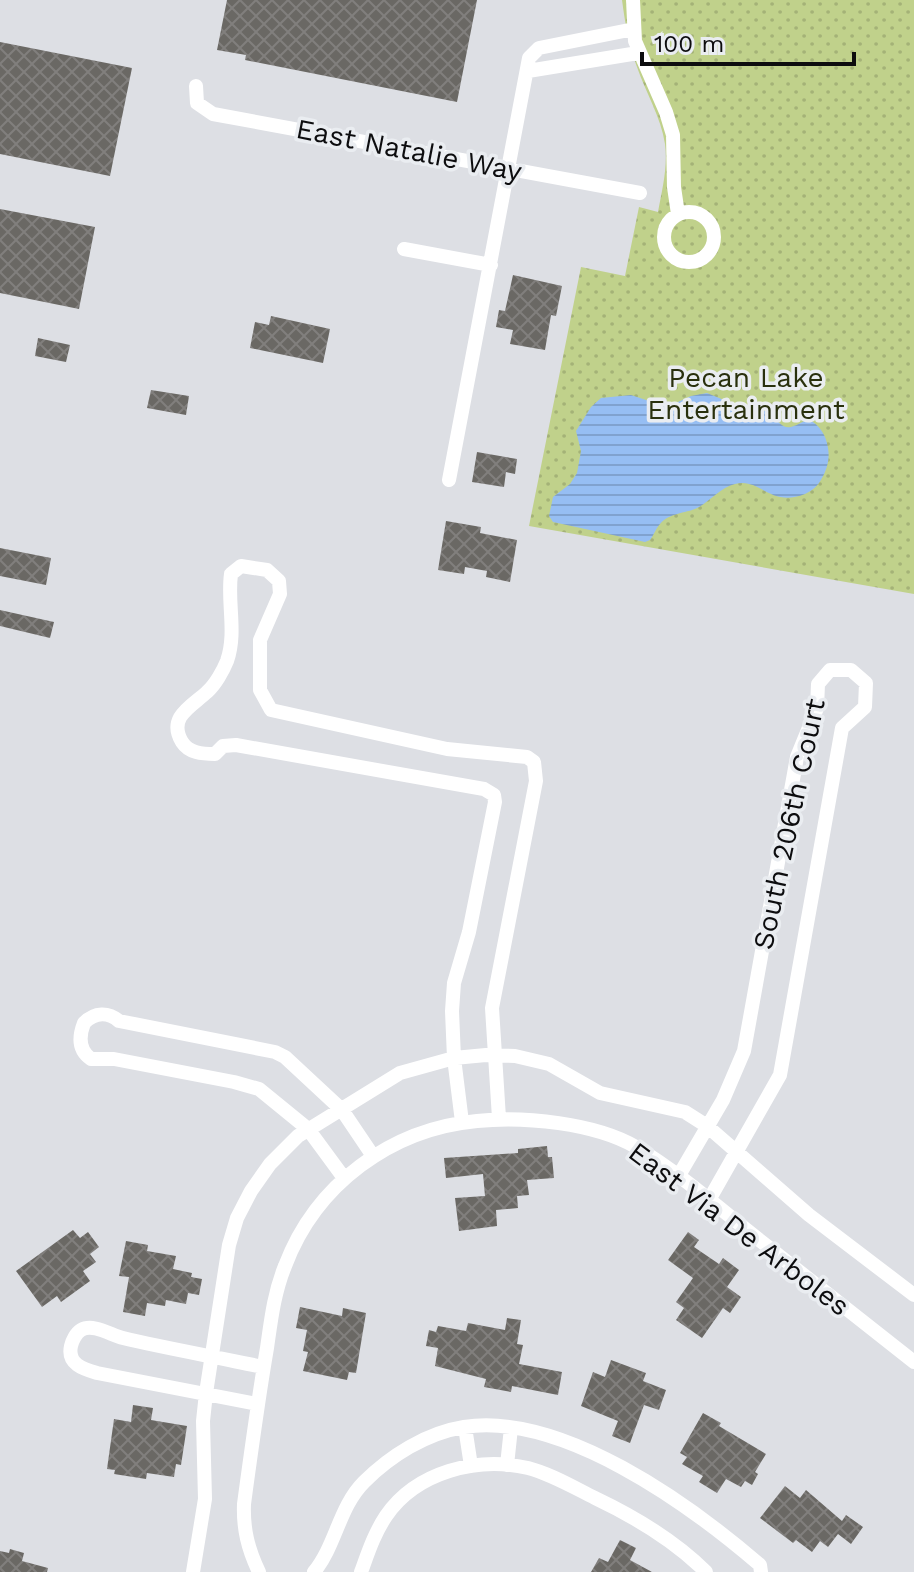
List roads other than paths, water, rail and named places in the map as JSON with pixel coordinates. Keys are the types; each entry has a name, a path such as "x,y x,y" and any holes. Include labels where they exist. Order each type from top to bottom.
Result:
{"street":[{"path":"633,0 638,53 666,112 673,135 678,214"},
{"path":"449,480 529,58 539,48 634,29"},
{"path":"575,40 579,62"},
{"path":"528,71 638,53"},
{"name":"East Natalie Way","path":"196,86 197,103 213,114 640,193"},
{"path":"404,249 491,265"},
{"path":"462,1122 454,1058 454,983 469,932 494,795 484,789 236,745 223,746 215,754 201,754 186,748 179,736 177,723 191,703 207,692 223,671 233,625 230,613 231,574 241,566 267,570 279,581 280,594 260,640 260,690 271,710 447,749 527,757 534,762 536,781 492,1008 499,1118"},
{"name":"South 206th Court","path":"707,1126 732,1082 744,1051 797,757 817,708 818,684 830,670 851,670 866,683 865,707 842,728 784,1060 771,1094 737,1152"},
{"path":"344,1178 308,1129 251,1085 114,1059 91,1059 82,1050 84,1023 93,1016 105,1014 119,1021 275,1052 285,1057 342,1110 373,1156"},
{"name":"East Via De Arboles","path":"193,1572 205,1499 203,1421 206,1393 229,1245 237,1218 270,1164 308,1129 400,1073 454,1058 515,1056 549,1064 600,1093 685,1112 707,1126 809,1215 914,1295"},
{"name":"East Via De Arboles","path":"259,1572 247,1544 243,1524 257,1404 272,1312 284,1266 311,1216 344,1178 373,1156 418,1133 462,1122 499,1118 606,1134 635,1147 709,1200 914,1362"},
{"path":"678,1177 707,1126"},
{"path":"709,1200 737,1152"},
{"path":"257,1404 85,1369 71,1359 70,1350 72,1340 81,1331 93,1328 263,1367"},
{"path":"465,1427 471,1466"},
{"path":"314,1572 349,1502 361,1485 384,1464 411,1446 465,1427 511,1428 566,1443 632,1473 713,1526 760,1565 761,1572"},
{"path":"507,1465 511,1428"},
{"path":"361,1572 378,1529 411,1490 441,1473 471,1466 507,1465 528,1468 551,1477 632,1517 663,1536 706,1572"}],"water":[{"path":"707,393 748,410 769,411 786,427 808,419 816,424 826,439 829,456 817,486 805,494 783,497 752,485 735,484 699,507 664,520 650,540 645,542 553,522 549,516 553,497 570,484 577,473 581,451 576,431 591,407 601,398 631,395 667,407 691,396"}],"park label":[{"name":"Pecan Lake Entertainment","path":"746,393"}]}
